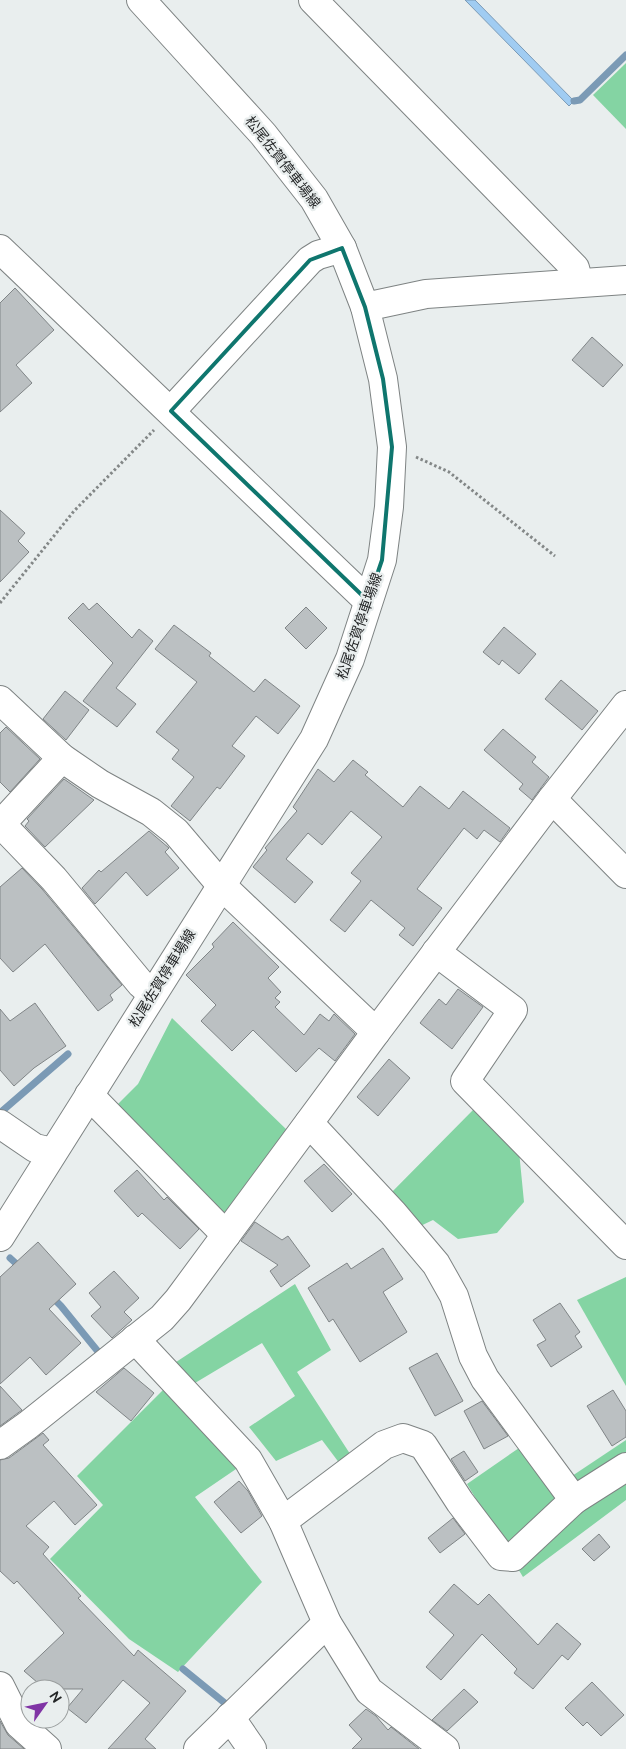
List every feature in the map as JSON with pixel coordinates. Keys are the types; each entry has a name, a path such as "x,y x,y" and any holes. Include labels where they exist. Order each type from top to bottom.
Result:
{"street":[{"name":"松尾佐賀停車場線","path":"0,1237 314,739 350,659 382,560 389,507 392,447 383,380 365,307 342,248 314,199 263,134 141,0"},
{"path":"313,0 576,268 579,283"},
{"path":"171,411 310,260 318,255 342,248"},
{"path":"0,249 368,601"},
{"path":"365,307 426,294 626,280"},
{"path":"0,700 62,758 100,784 151,812 176,832 221,885 376,1032"},
{"path":"0,1445 28,1425 162,1318 178,1300 436,952 626,705"},
{"path":"62,758 0,825 54,880 141,984 152,994"},
{"path":"552,799 626,874"},
{"path":"436,952 514,1010 465,1082 626,1245"},
{"path":"88,1095 226,1235"},
{"path":"309,1122 393,1213 436,1264 454,1296 473,1356 485,1379 574,1500"},
{"path":"0,1124 35,1148 52,1152"},
{"path":"135,1339 248,1460 283,1521 327,1623 369,1691 446,1749"},
{"path":"283,1521 384,1445 403,1438 423,1445 460,1502 501,1556 513,1557 574,1500 626,1467"},
{"path":"198,1749 327,1623"},
{"path":"0,1686 19,1724 47,1749"},
{"path":"230,1717 252,1749"}],"path":[{"path":"0,603 74,511 171,411"},
{"path":"392,447 449,472 555,556"}],"highlighted area":[{"path":"342,248 365,307 383,379 392,447 382,560 368,601 171,411 310,260"}],"green space":[{"path":"626,63 626,129 593,95"},
{"path":"172,1018 288,1131 220,1221 112,1110 138,1084"},
{"path":"473,1110 519,1151 524,1202 497,1233 458,1239 433,1220 412,1230 387,1197"},
{"path":"626,1277 626,1386 577,1300"},
{"path":"295,1284 331,1350 297,1372 354,1460 343,1468 322,1440 276,1461 249,1427 295,1396 262,1343 190,1386 170,1366"},
{"path":"166,1387 239,1467 195,1497 262,1582 178,1672 129,1639 50,1559 103,1505 77,1476"},
{"path":"626,1440 626,1500 523,1577 467,1484 519,1448 563,1482"}],"water":[{"path":"465,0 475,0 574,101 569,106"}],"building":[{"path":"15,288 54,330 16,365 32,383 0,412 0,303"},
{"path":"592,337 623,365 603,387 572,360"},
{"path":"0,510 25,533 18,541 29,552 0,582"},
{"path":"83,603 89,610 97,603 132,638 139,629 153,641 116,688 136,704 117,727 83,701 113,663 68,618"},
{"path":"306,607 327,628 306,649 285,628"},
{"path":"174,625 211,653 209,656 254,692 265,679 300,706 278,734 256,716 232,746 245,756 220,789 217,787 190,821 171,806 194,777 172,759 179,750 156,732 197,682 155,649"},
{"path":"504,627 536,654 519,674 502,660 499,665 483,652"},
{"path":"561,680 598,711 582,730 545,699"},
{"path":"65,691 89,710 66,740 43,719"},
{"path":"6,727 40,759 10,792 0,782 0,733"},
{"path":"503,729 536,757 532,762 549,777 532,800 519,789 523,784 484,750"},
{"path":"353,760 368,772 365,775 403,807 420,786 449,809 463,791 510,828 500,842 484,830 477,839 464,828 417,889 442,908 413,946 399,935 405,928 371,900 345,932 330,920 361,881 351,873 382,837 351,811 322,845 308,833 286,859 313,882 295,903 253,867 267,850 265,848 297,811 293,807 318,769 334,782"},
{"path":"64,779 94,800 45,847 25,826 29,821 27,819"},
{"path":"149,831 169,848 165,852 179,868 147,896 126,872 95,904 82,888 99,870 101,872"},
{"path":"22,868 42,889 122,985 110,995 113,1000 98,1011 45,944 13,972 0,958 0,887"},
{"path":"233,922 279,967 268,978 281,992 275,998 280,1002 275,1007 304,1035 320,1014 329,1021 334,1014 355,1034 335,1061 319,1048 296,1072 253,1030 232,1051 201,1021 216,1005 186,975 214,947 212,944"},
{"path":"458,989 483,1007 452,1049 420,1023 439,999 446,1005"},
{"path":"35,1003 66,1046 34,1068 14,1086 0,1070 0,1009 10,1021"},
{"path":"389,1059 410,1078 378,1116 357,1097"},
{"path":"324,1164 352,1194 332,1212 304,1181"},
{"path":"137,1170 164,1200 167,1197 199,1229 180,1249 142,1213 138,1217 114,1191"},
{"path":"255,1222 282,1240 288,1236 310,1266 281,1287 270,1271 278,1265 241,1241"},
{"path":"38,1242 76,1284 49,1309 81,1343 46,1375 30,1357 0,1384 0,1277"},
{"path":"383,1248 403,1279 383,1292 407,1332 360,1362 333,1319 329,1322 308,1288 347,1263 351,1269"},
{"path":"114,1271 139,1298 124,1312 132,1320 112,1338 91,1316 101,1307 89,1293"},
{"path":"560,1303 580,1332 575,1336 582,1347 551,1367 537,1345 546,1340 533,1320"},
{"path":"437,1353 463,1401 435,1416 409,1368"},
{"path":"124,1368 154,1393 131,1421 96,1392"},
{"path":"0,1386 22,1410 0,1426"},
{"path":"613,1390 626,1411 626,1437 612,1446 587,1406"},
{"path":"482,1401 508,1436 484,1449 464,1411"},
{"path":"43,1433 49,1440 43,1445 97,1505 75,1525 54,1501 26,1526 49,1547 43,1554 81,1596 78,1598 134,1656 138,1650 186,1691 145,1739 156,1749 108,1749 150,1703 123,1680 86,1723 70,1710 70,1704 83,1689 70,1689 70,1679 33,1679 24,1671 64,1633 17,1581 14,1584 0,1571 0,1460 9,1458"},
{"path":"464,1451 478,1472 465,1481 451,1459"},
{"path":"239,1481 248,1491 262,1516 241,1533 214,1502"},
{"path":"453,1518 465,1534 440,1553 428,1538"},
{"path":"599,1534 610,1547 594,1561 582,1549"},
{"path":"454,1584 478,1605 489,1594 538,1645 557,1623 581,1644 568,1660 562,1655 533,1689 514,1673 517,1669 482,1634 441,1680 426,1667 454,1635 429,1612"},
{"path":"592,1682 624,1715 601,1736 587,1722 583,1726 565,1708"},
{"path":"464,1689 478,1702 447,1731 432,1720"},
{"path":"366,1709 376,1716 388,1730 391,1727 419,1749 352,1749 362,1739 349,1725"},
{"path":"0,1721 8,1735 24,1749 0,1749"}],"waterway":[{"path":"574,101 580,100 626,55"},
{"path":"1,1112 68,1054"},
{"path":"10,1258 22,1269"},
{"path":"50,1295 100,1354"},
{"path":"183,1669 226,1704 222,1709"}]}
